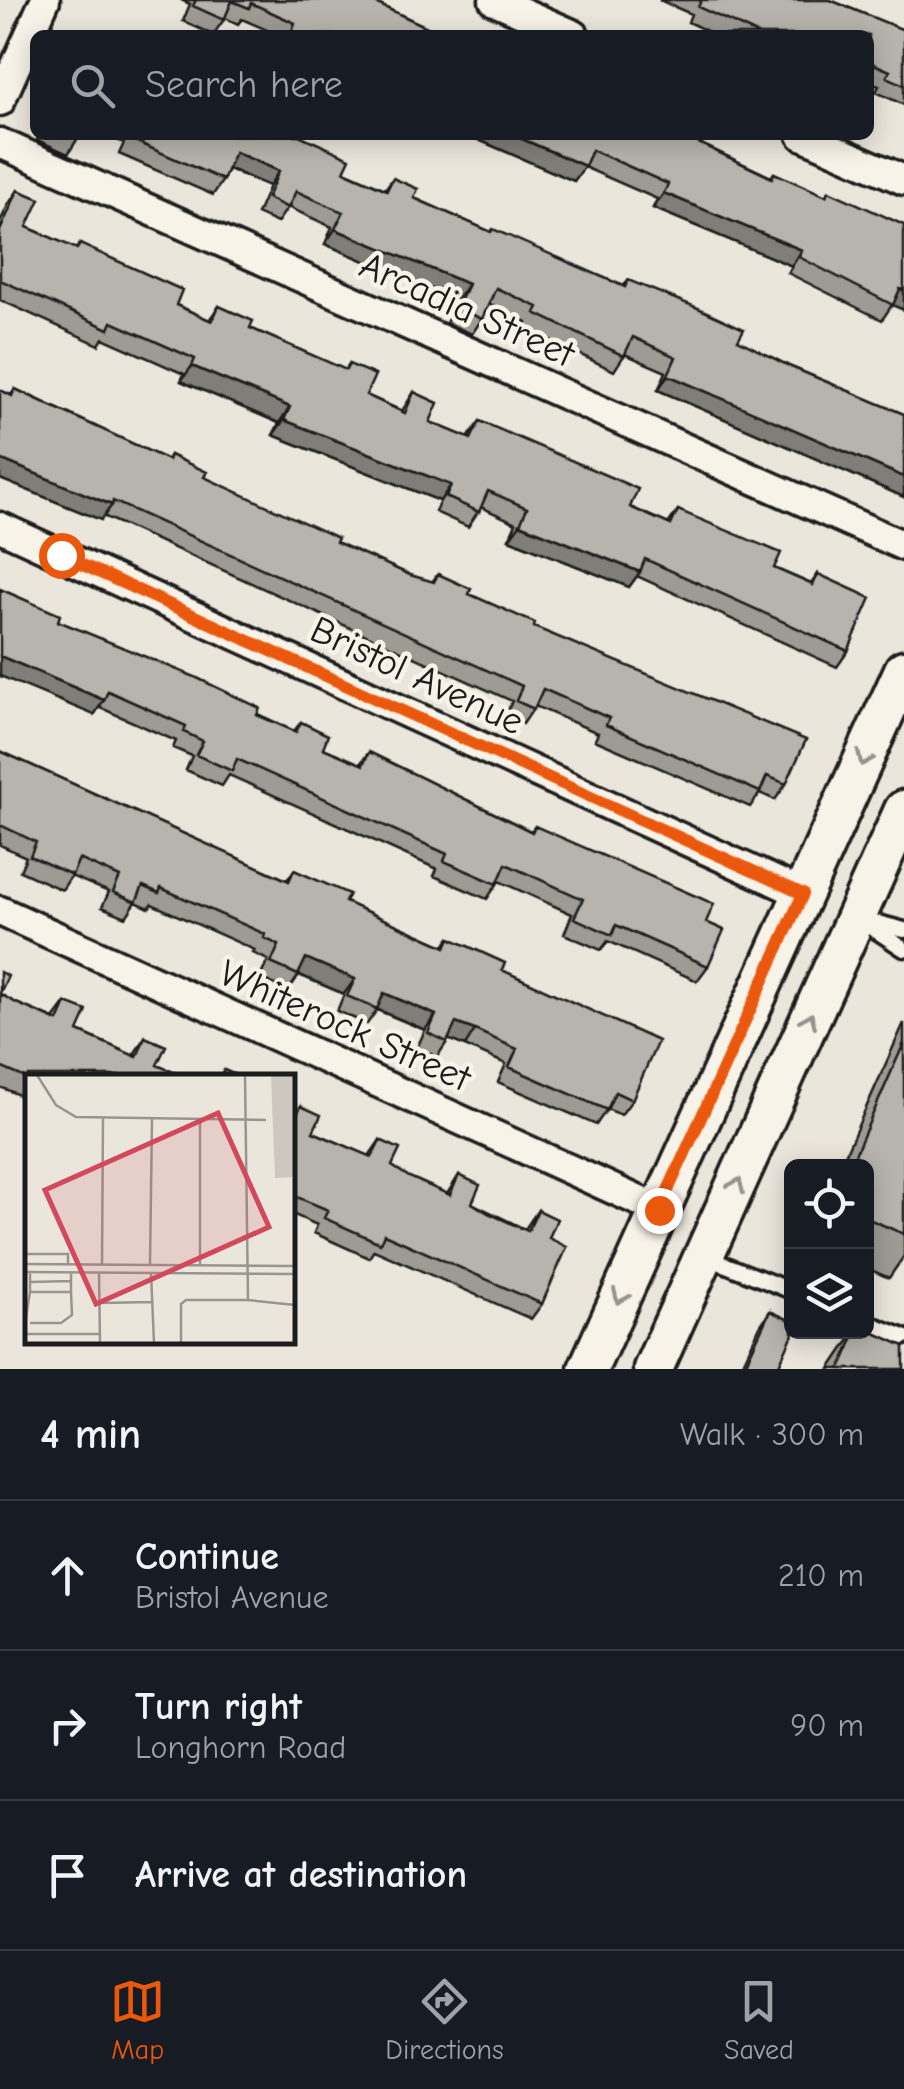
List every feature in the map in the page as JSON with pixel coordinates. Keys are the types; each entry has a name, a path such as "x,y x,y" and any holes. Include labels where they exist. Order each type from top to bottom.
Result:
{"main road":[{"path":"588,1369 904,670"},
{"path":"652,1369 706,1257 904,810"},
{"path":"803,894 855,917"}],"street":[{"path":"32,30 45,0"},
{"path":"494,0 563,30"},
{"path":"0,100 30,33"},
{"path":"813,140 904,180"},
{"name":"Arcadia Street","path":"0,143 904,546"},
{"name":"Bristol Avenue","path":"0,527 803,894"},
{"name":"Whiterock Street","path":"0,911 659,1210"}],"lane":[{"path":"855,917 904,930"},
{"path":"855,917 904,948"},
{"path":"706,1257 784,1289"},
{"path":"874,1325 904,1337"}],"building":[{"path":"196,0 369,0 433,30 292,30 295,23 251,3 249,8 232,1 224,20 193,6"},
{"path":"702,0 830,0 904,30 904,85 887,77 890,71 874,64 874,30 748,30 698,7"},
{"path":"132,140 310,140 350,158 344,171 387,190 393,178 418,189 414,198 491,232 493,229 625,287 628,280 698,308 744,329 738,340 791,367 904,414 904,477 668,375 676,357 633,337 624,356 535,313 538,307 496,288 482,319 457,308 468,284 335,229 343,212 296,191 288,208 267,198 279,171 235,152 223,180"},
{"path":"525,140 692,140 772,178 774,173 826,196 829,191 904,225 904,290 900,289 893,305 799,257 802,250 664,193 668,184 592,150 585,166"},
{"path":"18,190 40,199 27,227 77,249 80,244 182,290 176,305 212,321 219,306 253,321 250,328 346,370 349,364 375,375 366,395 405,413 414,392 438,403 430,422 471,439 480,421 638,489 630,507 671,525 678,510 781,553 774,568 813,585 818,574 871,598 848,651 645,559 640,572 520,524 527,508 488,491 479,512 446,497 451,485 284,420 290,407 192,366 195,359 112,322 109,329 0,280 0,231"},
{"path":"15,389 168,460 170,455 207,472 204,477 410,575 434,582 438,574 471,589 469,594 535,623 534,627 806,740 786,784 767,776 760,792 606,725 609,718 543,689 534,709 516,701 522,686 113,501 112,505 0,459 0,390 12,396"},
{"path":"0,589 60,615 58,621 260,708 257,715 296,732 301,722 328,735 323,748 363,765 369,752 532,832 535,826 714,904 706,922 724,930 708,966 616,925 612,935 574,918 583,899 506,864 497,884 444,861 447,854 237,759 232,771 196,755 203,741 184,732 186,726 108,691 104,700 0,656"},
{"path":"0,751 289,881 294,870 349,894 345,902 446,947 450,938 505,963 502,970 658,1041 632,1100 615,1092 607,1110 509,1067 517,1049 475,1030 456,1023 447,1042 428,1033 436,1015 384,993 377,1009 347,996 355,979 306,958 298,975 271,963 279,945 264,938 265,934 161,888 159,893 143,886 136,902 113,892 120,877 79,859 72,875 30,856 36,842 0,825"},
{"path":"0,972 8,976 0,993"},
{"path":"0,994 58,1021 66,1003 87,1011 78,1031 137,1057 145,1037 166,1046 157,1065 178,1074 25,1074 25,1078 0,1067"},
{"path":"904,1043 904,1234 874,1221 874,1159 853,1159"},
{"path":"301,1106 321,1115 313,1132 372,1157 380,1140 400,1149 392,1166 450,1195 459,1175 480,1185 472,1203 528,1231 538,1210 557,1219 549,1238 567,1247 542,1304 384,1234 380,1243 324,1218 328,1210 295,1196 295,1118"},
{"path":"770,1311 784,1317 784,1339 791,1339 777,1369 743,1369"},
{"path":"874,1333 904,1346 904,1369 840,1369 853,1339 874,1339"}],"route":[{"path":"61,555 803,894 659,1210"}]}
